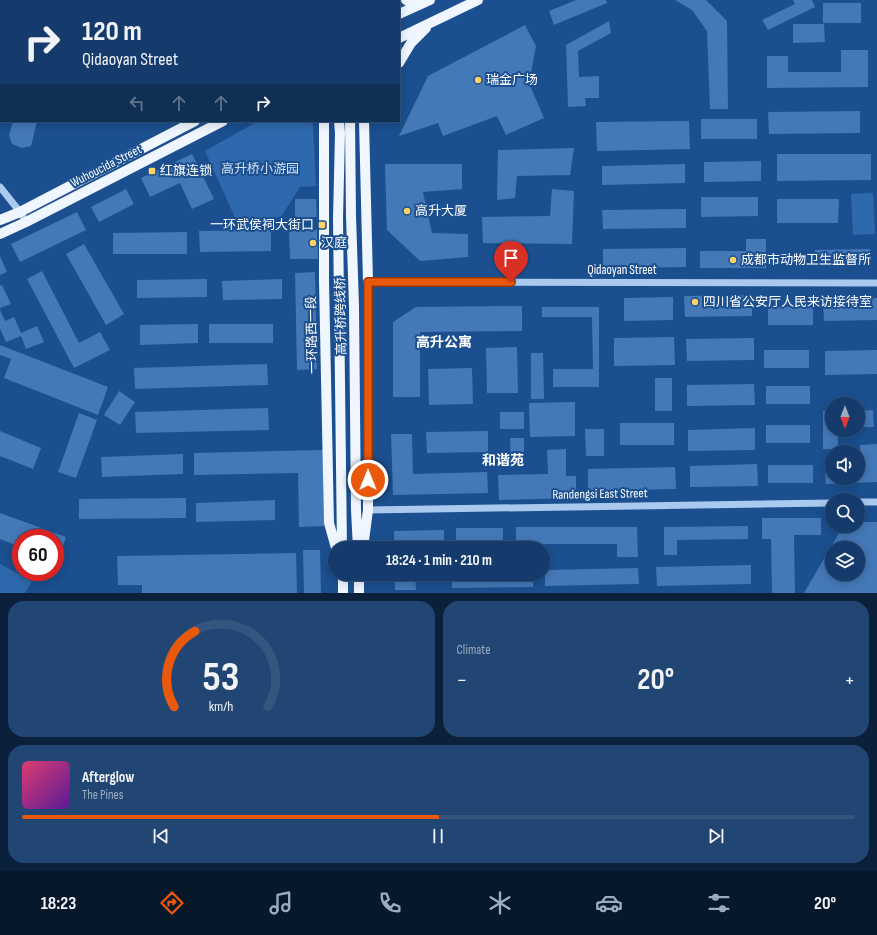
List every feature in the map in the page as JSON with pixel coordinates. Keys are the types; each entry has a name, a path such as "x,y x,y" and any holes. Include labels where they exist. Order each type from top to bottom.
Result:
{"main road":[{"path":"406,0 419,5"},
{"path":"400,14 430,0"},
{"path":"400,38 478,0"},
{"path":"400,61 411,43 431,23"},
{"name":"Wuhoucida Street","path":"0,220 20,212 193,122"},
{"name":"Wuhoucida Street","path":"0,234 221,122"},
{"name":"一环路西一段","path":"324,122 324,281 329,523 334,541"},
{"name":"高升桥跨线桥","path":"339,122 338,219 342,541"},
{"name":"高升桥跨线桥","path":"350,122 358,541"},
{"path":"364,122 368,282 368,510 364,541"},
{"path":"343,581 343,593"},
{"path":"359,581 359,593"}],"street":[{"path":"0,187 26,222"},
{"name":"Qidaoyan Street","path":"368,282 877,283"},
{"path":"865,502 877,502"},
{"name":"Randengsi East Street","path":"368,510 825,503"}],"green space":[{"name":"高升桥小游园","path":"256,122 308,122 313,124 316,186 300,187 281,217 237,222 205,151"},
{"path":"873,193 875,234 853,235 851,194"},
{"path":"0,564 12,570 12,581 32,581 25,593 0,593"}],"building":[{"path":"576,0 606,0 607,3 554,25 549,11"},
{"path":"675,0 706,0 727,21 728,109 710,109 707,31 692,10"},
{"path":"793,0 812,0 815,7 768,30 762,20 795,4"},
{"path":"823,3 861,3 861,23 823,23"},
{"path":"609,21 611,33 578,51 579,77 599,76 599,98 585,98 586,106 568,107 566,45"},
{"path":"793,24 824,24 825,42 793,43"},
{"name":"瑞金广场","path":"525,25 536,46 529,83 544,118 506,135 497,116 443,136 438,123 399,136 428,76"},
{"path":"841,50 868,50 868,87 767,88 767,56 788,56 788,72 841,72"},
{"path":"860,111 860,133 769,134 768,112"},
{"path":"701,119 757,119 757,139 701,139"},
{"path":"689,121 690,149 597,151 596,122"},
{"path":"13,122 37,122 31,146 22,148 12,144 9,135"},
{"path":"574,148 570,175 517,176 515,198 497,200 498,150"},
{"path":"192,154 214,199 192,209 180,183 150,197 141,178"},
{"path":"777,154 871,154 871,180 777,181"},
{"path":"761,161 761,181 704,182 704,162"},
{"name":"高升大厦","path":"385,164 462,164 462,189 423,192 432,233 468,234 468,257 420,261 387,230"},
{"path":"685,164 685,183 602,185 602,166"},
{"path":"126,189 134,204 99,222 91,207"},
{"path":"552,189 574,191 572,244 483,243 482,217 550,216"},
{"path":"701,197 758,197 758,216 701,217"},
{"path":"295,199 316,199 317,217 295,217"},
{"path":"777,199 839,199 838,223 777,223"},
{"path":"686,209 686,228 603,229 602,210"},
{"path":"77,212 86,230 20,262 11,244"},
{"path":"271,230 271,251 200,252 199,231"},
{"path":"289,230 317,230 318,259 290,259"},
{"path":"187,232 187,254 113,254 113,233"},
{"name":"成都市动物卫生监督所","path":"746,239 766,239 766,268 700,268 700,251 746,251"},
{"path":"84,244 124,314 106,325 66,254"},
{"path":"686,248 686,267 603,268 603,249"},
{"path":"870,249 871,264 815,265 815,250"},
{"path":"0,256 7,272 0,275"},
{"path":"42,271 79,343 100,332 110,350 74,368 27,279"},
{"path":"315,272 317,369 297,370 295,273"},
{"path":"207,279 207,297 137,298 137,280"},
{"path":"282,279 282,299 223,300 222,281"},
{"path":"2,285 11,304 0,308 0,286"},
{"path":"752,295 752,316 685,317 684,296"},
{"path":"673,297 673,320 624,321 624,298"},
{"path":"877,298 877,320 824,321 823,299"},
{"path":"522,306 522,331 420,332 420,397 393,397 393,322 416,307"},
{"path":"542,307 599,307 599,387 553,387 553,369 593,369 592,317 542,317"},
{"path":"768,307 813,307 813,325 768,325"},
{"path":"0,310 5,321 14,317 21,333 37,326 44,342 26,349 21,336 6,342 0,329"},
{"path":"198,324 198,343 140,345 140,325"},
{"path":"209,324 273,324 273,343 209,343"},
{"path":"674,337 675,365 614,366 614,338"},
{"path":"754,338 754,360 687,361 686,339"},
{"path":"0,345 108,387 98,415 4,378 11,359 0,355"},
{"path":"517,347 518,393 487,393 486,348"},
{"path":"764,350 809,350 809,368 764,368"},
{"path":"877,350 877,374 825,375 825,351"},
{"path":"531,353 543,353 544,399 531,399"},
{"path":"267,364 268,385 135,389 134,368"},
{"path":"472,368 473,404 429,405 428,369"},
{"path":"655,378 672,378 672,411 655,411"},
{"path":"754,384 755,405 687,406 687,385"},
{"path":"766,386 810,386 810,404 766,404"},
{"path":"119,391 135,402 120,425 104,415"},
{"path":"575,402 575,436 530,437 529,403"},
{"path":"268,408 269,430 136,433 135,412"},
{"path":"873,410 874,427 865,427 865,411"},
{"path":"823,411 825,411 825,437 838,437 838,445 825,445 825,449 823,449"},
{"path":"500,412 524,412 524,429 500,429"},
{"path":"79,413 97,420 76,478 58,472"},
{"path":"620,423 674,423 674,445 620,445"},
{"path":"766,425 810,425 810,443 766,443"},
{"path":"755,428 755,450 688,451 688,430"},
{"path":"585,429 604,429 604,456 586,456"},
{"path":"0,431 41,448 33,469 0,456"},
{"path":"488,431 488,452 427,453 426,432"},
{"path":"391,434 412,434 413,474 487,472 488,493 393,495"},
{"path":"510,438 524,438 524,464 511,464"},
{"path":"877,444 877,482 865,482 865,445 860,445"},
{"path":"566,449 566,476 576,476 576,498 499,500 498,475 548,474 547,450"},
{"path":"323,450 324,526 299,527 298,473 194,475 194,453"},
{"path":"183,454 183,474 102,477 101,457"},
{"path":"757,464 758,486 690,487 690,466"},
{"path":"768,465 813,465 813,483 768,483"},
{"path":"675,467 676,489 588,491 588,469"},
{"path":"186,498 186,518 79,519 79,499"},
{"path":"275,500 275,520 196,522 196,503"},
{"path":"0,513 44,529 12,529 12,544 0,539"},
{"path":"762,518 821,518 821,535 794,535 795,593 772,593 771,539 762,539"},
{"path":"865,522 877,522 877,593 804,593 825,557 825,581 865,581 865,541 834,541 839,533 865,533"},
{"path":"748,526 748,539 677,540 677,555 664,555 664,527"},
{"path":"516,527 637,527 638,557 617,557 617,544 550,544 550,541 516,541"},
{"path":"456,528 503,528 503,541 456,541"},
{"path":"444,530 444,541 394,541 394,531"},
{"path":"303,550 320,550 321,593 304,593"},
{"path":"296,553 297,593 142,593 142,585 118,585 117,556"},
{"path":"751,565 751,584 657,586 656,567"},
{"path":"638,568 639,584 545,586 545,581 550,581 550,570"},
{"path":"395,581 415,581 416,590 395,590"},
{"path":"452,581 533,581 533,587 452,588"}],"place":[{"name":"瑞金广场","path":"478,80"},
{"name":"红旗连锁","path":"152,171"},
{"name":"高升大厦","path":"407,211"},
{"name":"一环武侯祠大街口","path":"322,225"},
{"name":"汉庭","path":"313,243"},
{"name":"成都市动物卫生监督所","path":"733,260"},
{"name":"四川省公安厅人民来访接待室","path":"695,302"}],"district":[{"name":"高升公寓","path":"444,342"},
{"name":"和谐苑","path":"503,460"}],"route":[{"path":"368,480 368,282 511,282"}]}
